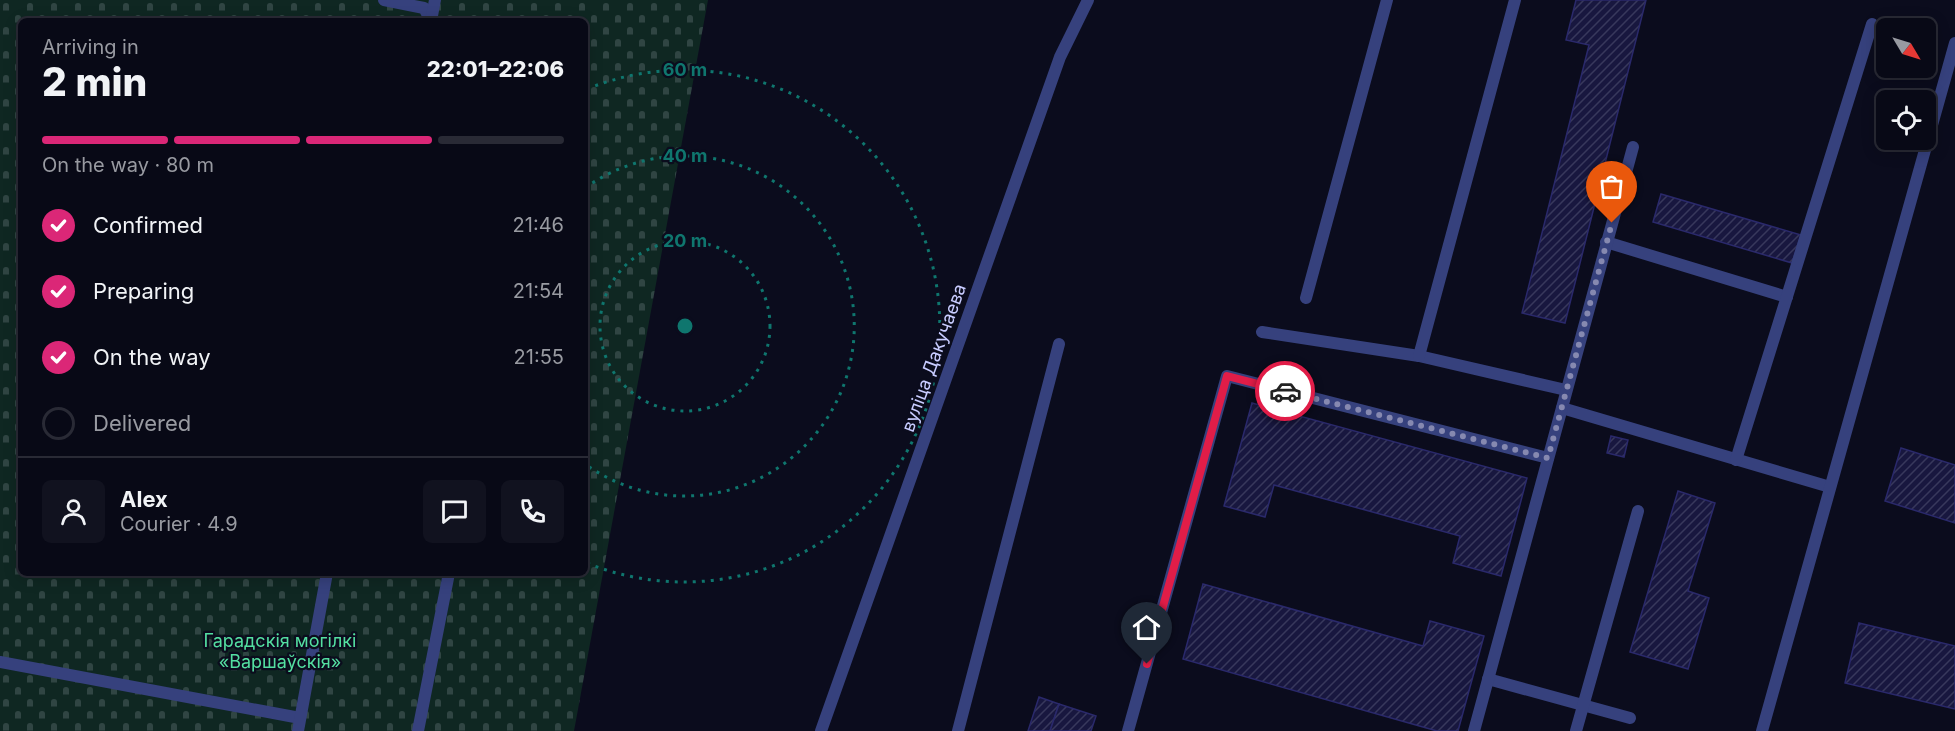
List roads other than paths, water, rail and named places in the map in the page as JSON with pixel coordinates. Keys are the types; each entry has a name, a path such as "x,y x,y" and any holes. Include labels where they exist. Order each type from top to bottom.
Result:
{"street":[{"path":"384,0 424,8 429,18"},
{"path":"432,18 435,0"},
{"name":"вуліца Дакучаева","path":"821,731 1060,57 1088,0"},
{"path":"1306,298 1387,0"},
{"path":"1419,356 1515,0"},
{"path":"1736,460 1872,24"},
{"path":"1762,731 1955,43"},
{"path":"1474,731 1632,147"},
{"path":"1606,243 1787,297"},
{"path":"1262,332 1419,356 1566,390"},
{"path":"958,731 1059,344"},
{"path":"1128,731 1227,376 1548,458"},
{"path":"1562,408 1830,487"},
{"path":"1576,731 1638,511"},
{"path":"297,731 326,576"},
{"path":"418,731 448,576"},
{"path":"0,662 300,718"},
{"path":"1488,680 1630,718"}],"park label":[{"name":"Гарадскія могілкі «Варшаўскія»","path":"280,651"}]}
